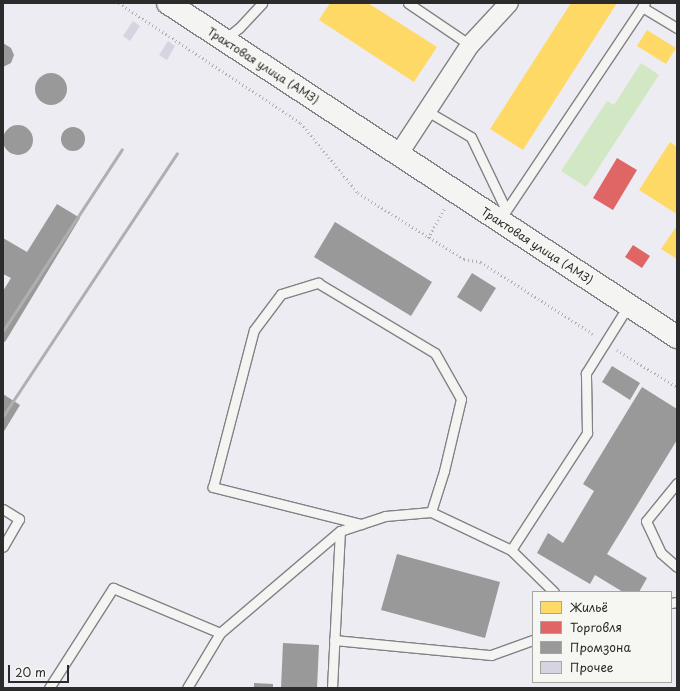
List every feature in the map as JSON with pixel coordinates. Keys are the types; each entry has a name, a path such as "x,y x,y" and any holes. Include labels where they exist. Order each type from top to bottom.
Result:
{"street":[{"name":"Трактовая улица (АМЗ)","path":"168,3 398,155 503,215 628,306 677,337"},
{"path":"398,155 470,45 509,3"}],"lane":[{"path":"224,40 239,28 262,3"},
{"path":"408,3 470,45"},
{"path":"503,215 643,5 677,28"},
{"path":"427,110 471,137 503,215"},
{"path":"361,524 213,487 254,330 281,294 318,283 435,353 461,399 444,471 431,512"},
{"path":"510,550 587,433 586,373 628,306"},
{"path":"677,483 646,521 662,553 677,567"},
{"path":"3,509 19,519 3,547"},
{"path":"187,688 220,633 340,530 385,516 431,512 510,550 553,591"},
{"path":"332,688 340,530"},
{"path":"49,688 113,588 220,633"},
{"path":"334,640 491,655 532,640"}],"path":[{"path":"119,3 300,123 358,193 464,259 481,262 677,387"}],"green space":[{"path":"641,63 659,75 586,187 561,171 607,101 614,105"}],"building: Жильё":[{"path":"330,3 368,3 437,47 414,82 319,20"},
{"path":"571,3 617,3 523,150 490,129"},
{"path":"647,30 676,48 666,64 637,46"},
{"path":"670,142 677,147 677,210 675,213 639,190"},
{"path":"676,227 677,228 677,259 661,249"}],"building: Торговля":[{"path":"617,158 637,170 613,210 593,198"},
{"path":"633,245 650,256 642,268 625,257"}],"building: Промзона":[{"path":"3,43 11,48 14,55 11,63 3,67"},
{"path":"51,73 62,78 67,89 62,100 51,105 40,100 35,89 40,78"},
{"path":"18,125 29,129 33,140 29,151 18,155 7,151 3,140 7,129"},
{"path":"73,127 82,130 85,139 82,148 73,151 64,148 61,139 64,130"},
{"path":"57,204 80,218 5,342 3,341 3,291 11,278 3,274 3,238 27,252"},
{"path":"335,222 432,282 411,316 314,257"},
{"path":"472,273 496,288 481,312 457,297"},
{"path":"612,366 640,383 630,400 602,382"},
{"path":"642,387 677,409 677,440 607,554 647,578 640,591 621,591 595,575 590,584 537,553 548,533 563,543 594,491 583,484"},
{"path":"3,394 20,405 3,433"},
{"path":"397,554 500,582 485,638 381,610"},
{"path":"283,643 319,645 317,688 281,688"},
{"path":"254,683 273,684 273,688 254,688"}],"building: Прочее":[{"path":"133,21 140,26 130,41 123,36"},
{"path":"168,41 175,46 167,60 159,55"}],"railway":[{"path":"3,331 122,149"},
{"path":"3,416 177,153"}]}
